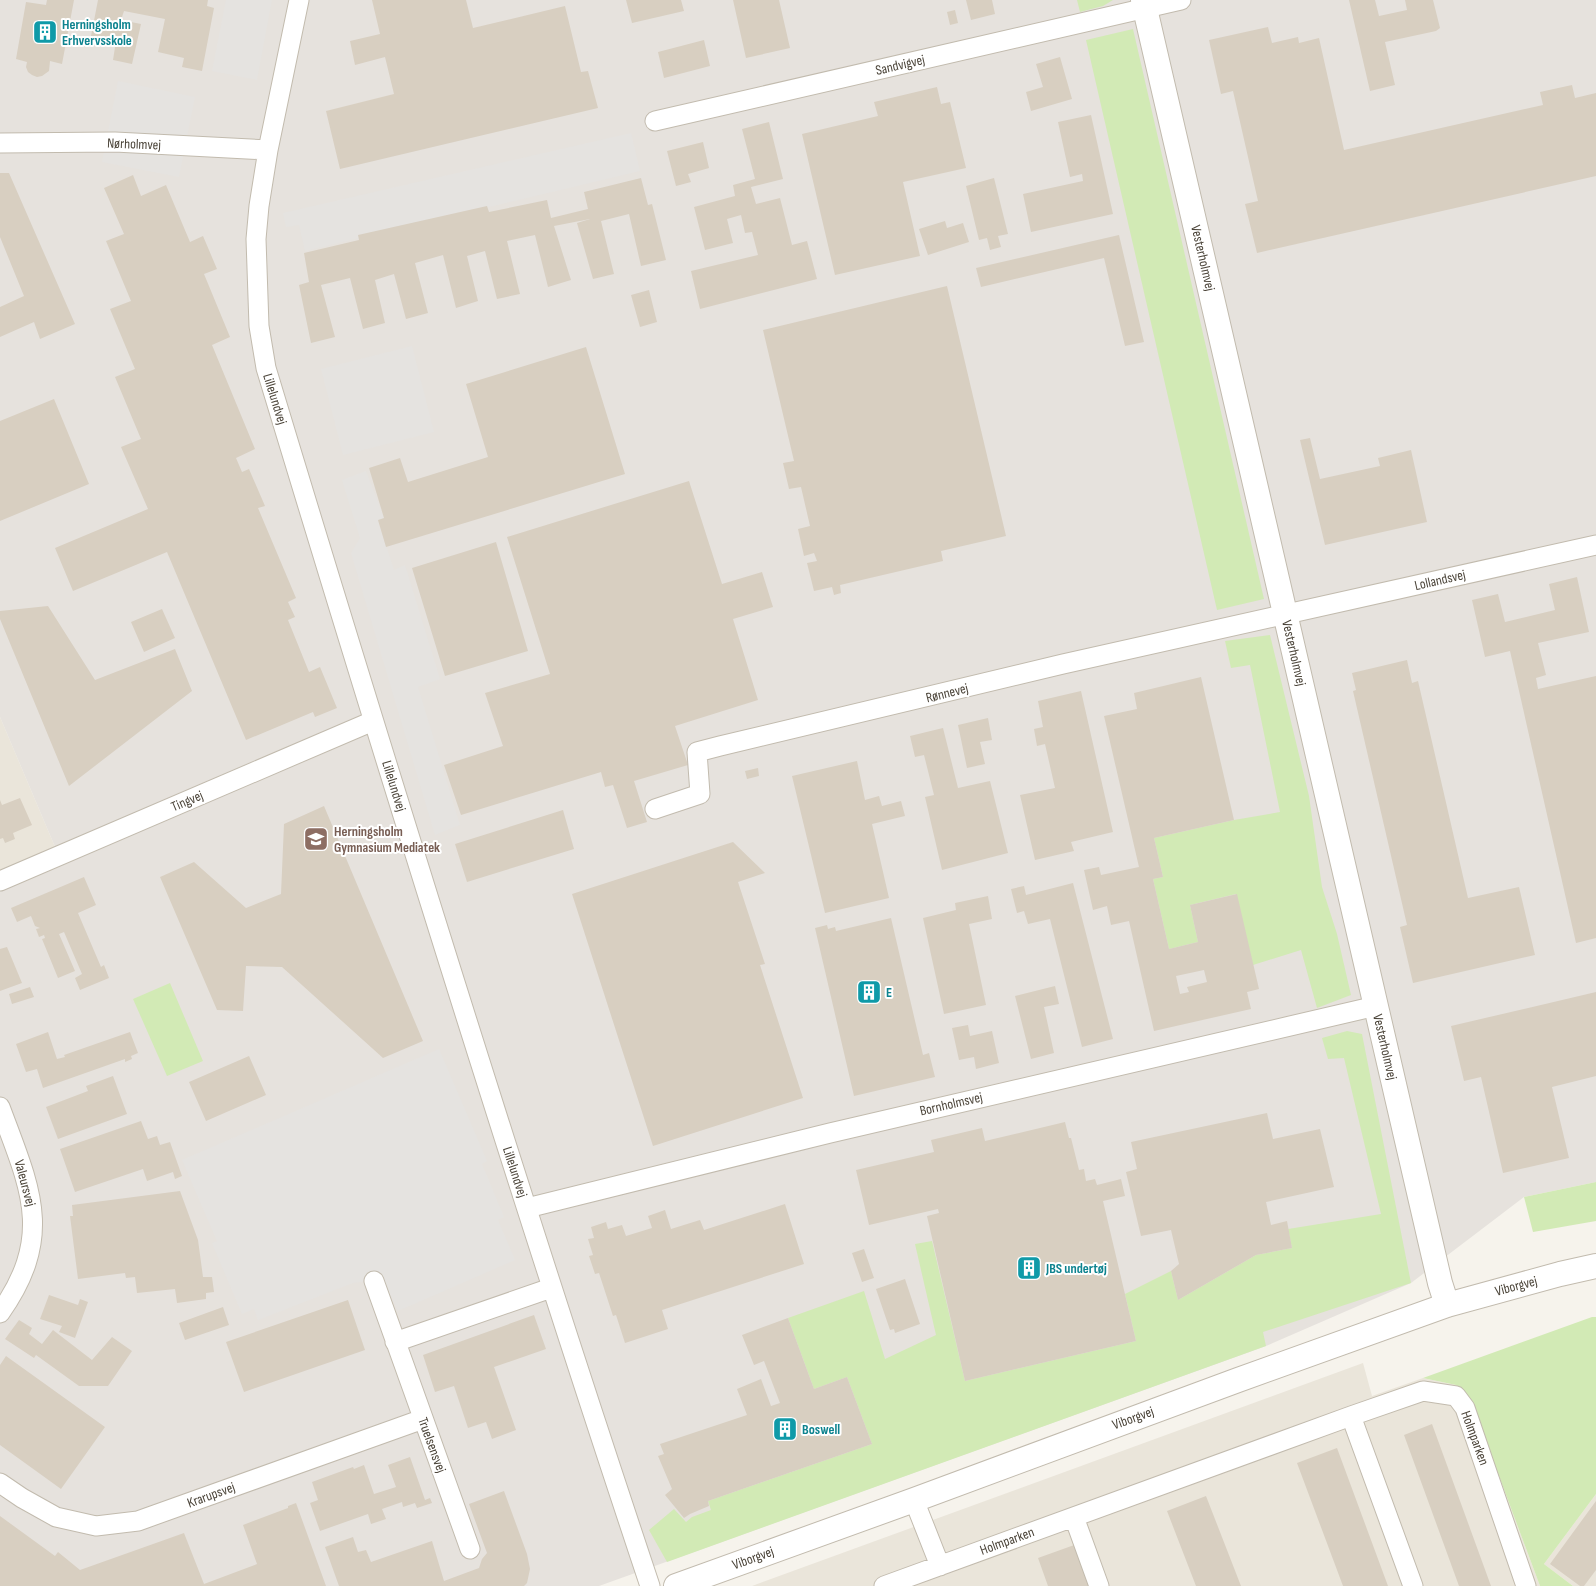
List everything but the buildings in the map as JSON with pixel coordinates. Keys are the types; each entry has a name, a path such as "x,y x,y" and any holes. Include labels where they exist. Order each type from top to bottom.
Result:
{"street":[{"name":"Lillelundvej","path":"299,0 268,150 256,239 259,326 266,368 373,721 551,1288 650,1586"},
{"name":"Sandvigvej","path":"655,121 1144,4 1181,0"},
{"name":"Vesterholmvej","path":"1144,4 1440,1284 1447,1305"},
{"name":"Nørholmvej","path":"0,143 115,142 268,150"},
{"name":"Lollandsvej","path":"1285,615 1304,609 1354,600 1596,545"},
{"name":"Rønnevej","path":"654,809 700,794 697,752 1063,664 1285,615"},
{"name":"Tingvej","path":"0,881 373,721"},
{"name":"Bornholmsvej","path":"526,1208 830,1133 1376,1006"},
{"name":"Valeursvej","path":"0,1107 26,1176 33,1207 33,1239 25,1270 11,1298 0,1314"},
{"name":"Viborgvej","path":"676,1586 1447,1305 1596,1266"},
{"name":"Truelsensvej","path":"374,1281 470,1549"},
{"path":"395,1342 551,1288"},
{"name":"Holmparken","path":"884,1586 1424,1391 1456,1396 1465,1408 1526,1586"},
{"path":"1351,1416 1413,1586"},
{"name":"Krarupsvej","path":"0,1484 56,1517 96,1526 138,1521 423,1419"},
{"path":"914,1500 940,1566"},
{"path":"1074,1517 1099,1586"}],"shaded area":[{"path":"0,0 1596,0 1596,1182 1524,1197 1411,1283 1266,1346 599,1586 0,1586 0,888 61,861 0,717"},
{"path":"226,0 272,0 257,80 212,71"},
{"path":"118,81 195,97 179,177 102,162"},
{"path":"631,133 640,171 305,251 299,225 286,227 283,213"},
{"path":"412,346 434,432 343,455 321,369"},
{"path":"366,471 384,518 378,521 394,570 405,565 440,679 418,687 460,825 435,835 351,553 360,538 342,480"},
{"path":"0,717 61,861 0,888"},
{"path":"439,1049 487,1161 482,1164 504,1217 498,1220 515,1260 398,1311 383,1279 353,1283 258,1320 254,1309 242,1314 212,1243 217,1241 182,1160"},
{"path":"1363,1363 1372,1396 1423,1378 1456,1385 1474,1409 1540,1586 752,1586"},
{"path":"1596,1494 1596,1586 1573,1586 1544,1564"}],"green space":[{"path":"1077,0 1113,0 1103,6 1080,12"},
{"path":"1133,29 1264,599 1217,610 1086,40"},
{"path":"1270,635 1309,796 1322,887 1337,934 1351,995 1317,1008 1301,950 1253,965 1236,894 1190,905 1198,942 1169,949 1153,879 1163,877 1154,838 1280,812 1250,665 1231,668 1225,641"},
{"path":"170,983 203,1061 167,1076 133,999"},
{"path":"1347,1031 1362,1034 1411,1283 1263,1332 1266,1346 667,1562 649,1530 674,1509 686,1522 692,1517 711,1510 708,1501 872,1444 847,1377 814,1389 788,1318 864,1291 885,1359 936,1335 915,1244 932,1241 965,1381 1136,1341 1125,1294 1171,1271 1178,1300 1256,1255 1292,1248 1288,1229 1381,1214 1344,1058 1328,1059 1322,1038"},
{"path":"1596,1182 1596,1221 1533,1232 1524,1197"},
{"path":"1596,1317 1596,1494 1544,1564 1573,1586 1540,1586 1474,1409 1456,1385 1423,1378"}],"place":[{"name":"Herningsholm Erhvervsskole","path":"45,32"},
{"name":"Herningsholm Gymnasium Mediatek","path":"316,839"},
{"name":"E","path":"869,992"},
{"name":"JBS undertøj","path":"1029,1268"},
{"name":"Boswell","path":"785,1429"}]}
